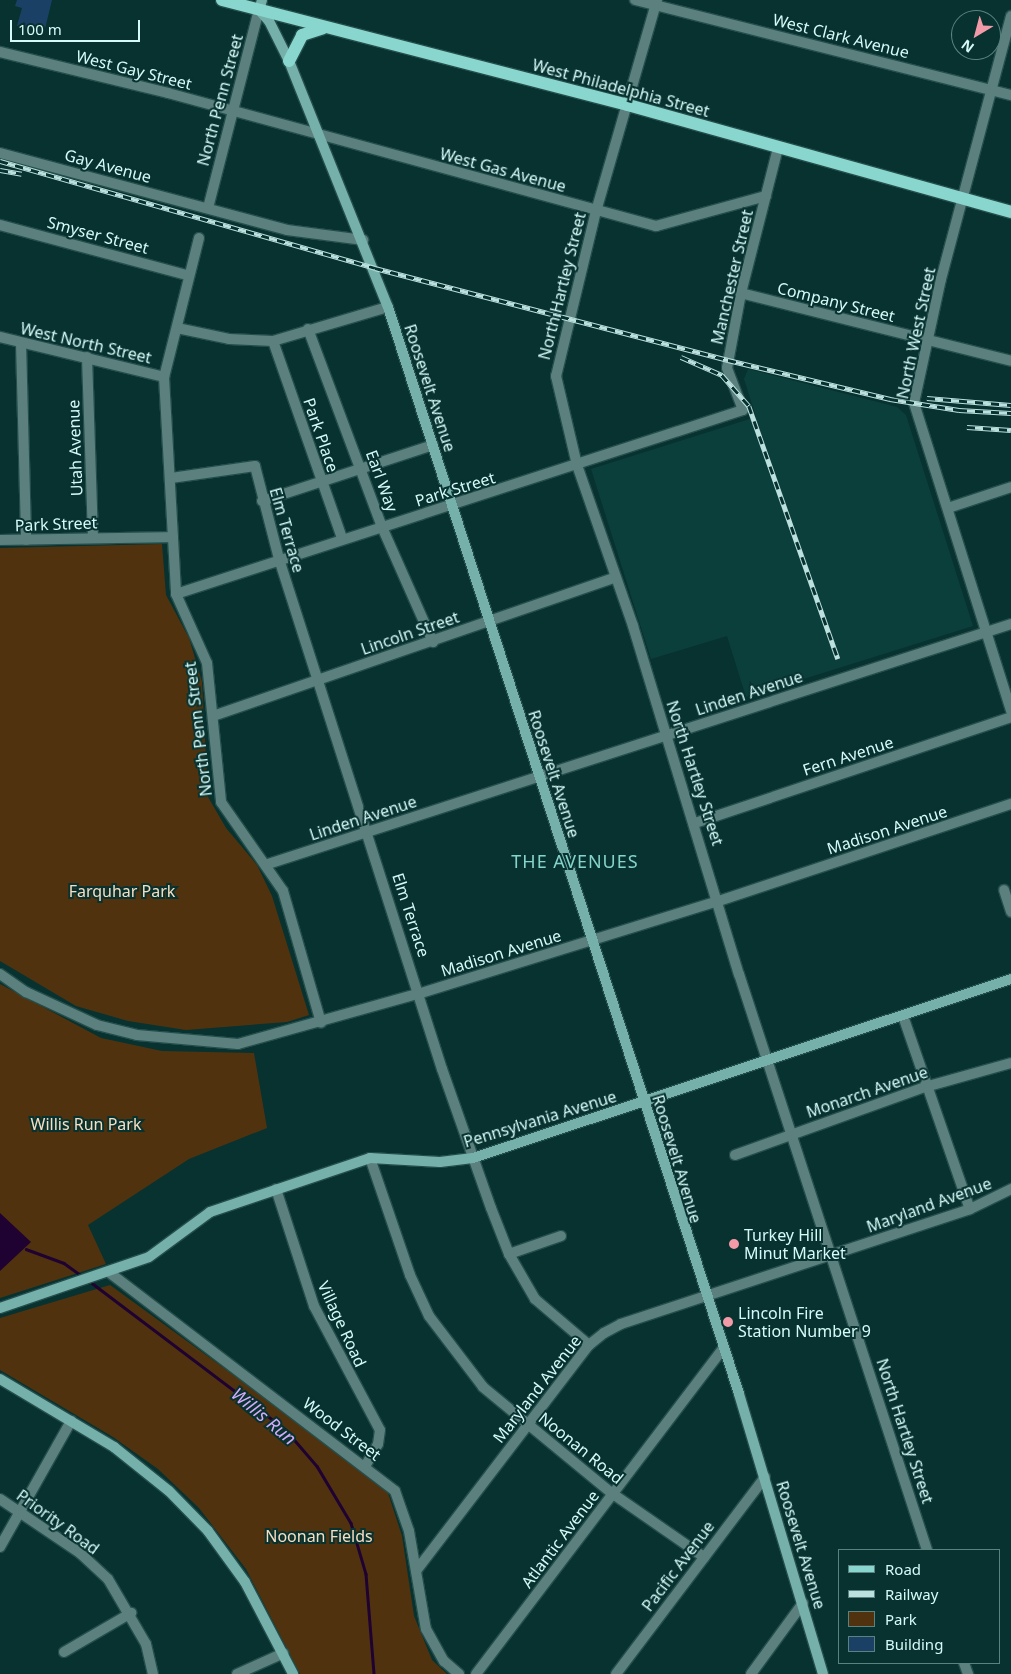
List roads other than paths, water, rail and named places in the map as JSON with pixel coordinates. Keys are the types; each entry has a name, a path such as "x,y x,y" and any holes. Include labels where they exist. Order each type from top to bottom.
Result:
{"main road":[{"name":"West Philadelphia Street","path":"222,0 260,5 326,27 628,106 1011,212"},
{"name":"Roosevelt Avenue","path":"260,5 289,61 321,136 388,307 592,940 704,1297 765,1477 823,1674"},
{"path":"289,61 302,35 326,27"},
{"name":"Pennsylvania Avenue","path":"0,1308 76,1285 149,1257 210,1212 370,1158 440,1162 473,1158 644,1103 767,1059 903,1016 1011,979"},
{"path":"0,1379 132,1460 202,1525 253,1594 293,1674"}],"street":[{"name":"West Clark Avenue","path":"635,0 656,3 1011,95"},
{"name":"North Hartley Street","path":"656,3 628,106 596,211 556,376 577,465 616,577 667,735 767,1059 834,1254 927,1549"},
{"name":"North Penn Street","path":"208,208 260,5"},
{"name":"North West Street","path":"1011,16 994,91 927,340 914,408 948,508 1011,711"},
{"name":"West Gay Street","path":"0,52 232,112"},
{"name":"West Gas Avenue","path":"232,112 656,226 766,196"},
{"name":"Manchester Street","path":"743,410 727,368 741,293 778,148"},
{"name":"Gay Avenue","path":"0,153 287,230 363,240"},
{"name":"Smyser Street","path":"0,225 187,274"},
{"name":"North Penn Street","path":"199,238 187,274 164,377 176,594 208,663 221,802 268,864 283,890 321,1023"},
{"name":"Company Street","path":"741,293 1011,361"},
{"path":"176,328 228,339 273,341 308,329 388,307"},
{"name":"Earl Way","path":"308,329 382,527 433,642"},
{"name":"West North Street","path":"0,337 164,377"},
{"name":"Park Place","path":"273,341 342,538"},
{"path":"21,343 26,540"},
{"name":"Utah Avenue","path":"87,357 93,538"},
{"name":"Park Street","path":"176,594 342,538 452,506 743,410"},
{"path":"262,500 433,444"},
{"name":"Elm Terrace","path":"171,478 255,466 262,500 279,559 473,1158 509,1254 536,1299 588,1344"},
{"path":"948,508 1011,488"},
{"name":"Park Street","path":"0,540 173,537"},
{"name":"Lincoln Street","path":"213,716 319,678 433,642 616,577"},
{"name":"Linden Avenue","path":"268,864 540,778 1011,624"},
{"name":"Fern Avenue","path":"695,823 1011,717"},
{"name":"Madison Avenue","path":"0,974 26,992 96,1025 137,1035 238,1044 321,1023 719,901 1011,804"},
{"path":"1004,890 1011,912"},
{"path":"903,1016 925,1087 970,1209"},
{"name":"Monarch Avenue","path":"735,1155 925,1087 1011,1063"},
{"name":"Noonan Road","path":"370,1158 410,1275 429,1316 483,1387 613,1494 704,1557"},
{"name":"Village Road","path":"276,1189 314,1306 380,1430 378,1444 366,1465"},
{"name":"Maryland Avenue","path":"416,1571 588,1344 621,1324 970,1209 1011,1189"},
{"path":"509,1254 561,1236"},
{"name":"Wood Street","path":"105,1275 366,1465 395,1490 409,1531 426,1629 444,1661 459,1674"},
{"name":"Atlantic Avenue","path":"476,1674 722,1350"},
{"path":"0,1547 71,1421"},
{"name":"Pacific Avenue","path":"616,1674 765,1477"},
{"name":"Priority Road","path":"0,1499 20,1510 80,1553 108,1579 131,1613 146,1644 153,1674"},
{"path":"751,1674 803,1603"},
{"path":"64,1652 131,1613"},
{"path":"237,1674 284,1653"}],"waterway":[{"name":"Willis Run","path":"26,1249 64,1263 83,1277"},
{"name":"Willis Run","path":"88,1280 286,1430 317,1466 351,1523 366,1574 374,1674"}],"railway":[{"path":"0,161 375,268 728,360 890,399 959,410 1011,413"},
{"path":"0,170 22,174"},
{"path":"681,357 722,375 749,406 838,659"},
{"path":"927,398 1011,405"},
{"path":"967,427 1011,430"}],"place":[{"name":"Turkey Hill Minut Market","path":"734,1244"},
{"name":"Lincoln Fire Station Number 9","path":"728,1322"}],"district":[{"name":"THE AVENUES","path":"575,861"}],"park label":[{"name":"Farquhar Park","path":"122,891"},
{"name":"Willis Run Park","path":"86,1124"},
{"name":"Noonan Fields","path":"319,1536"}]}
